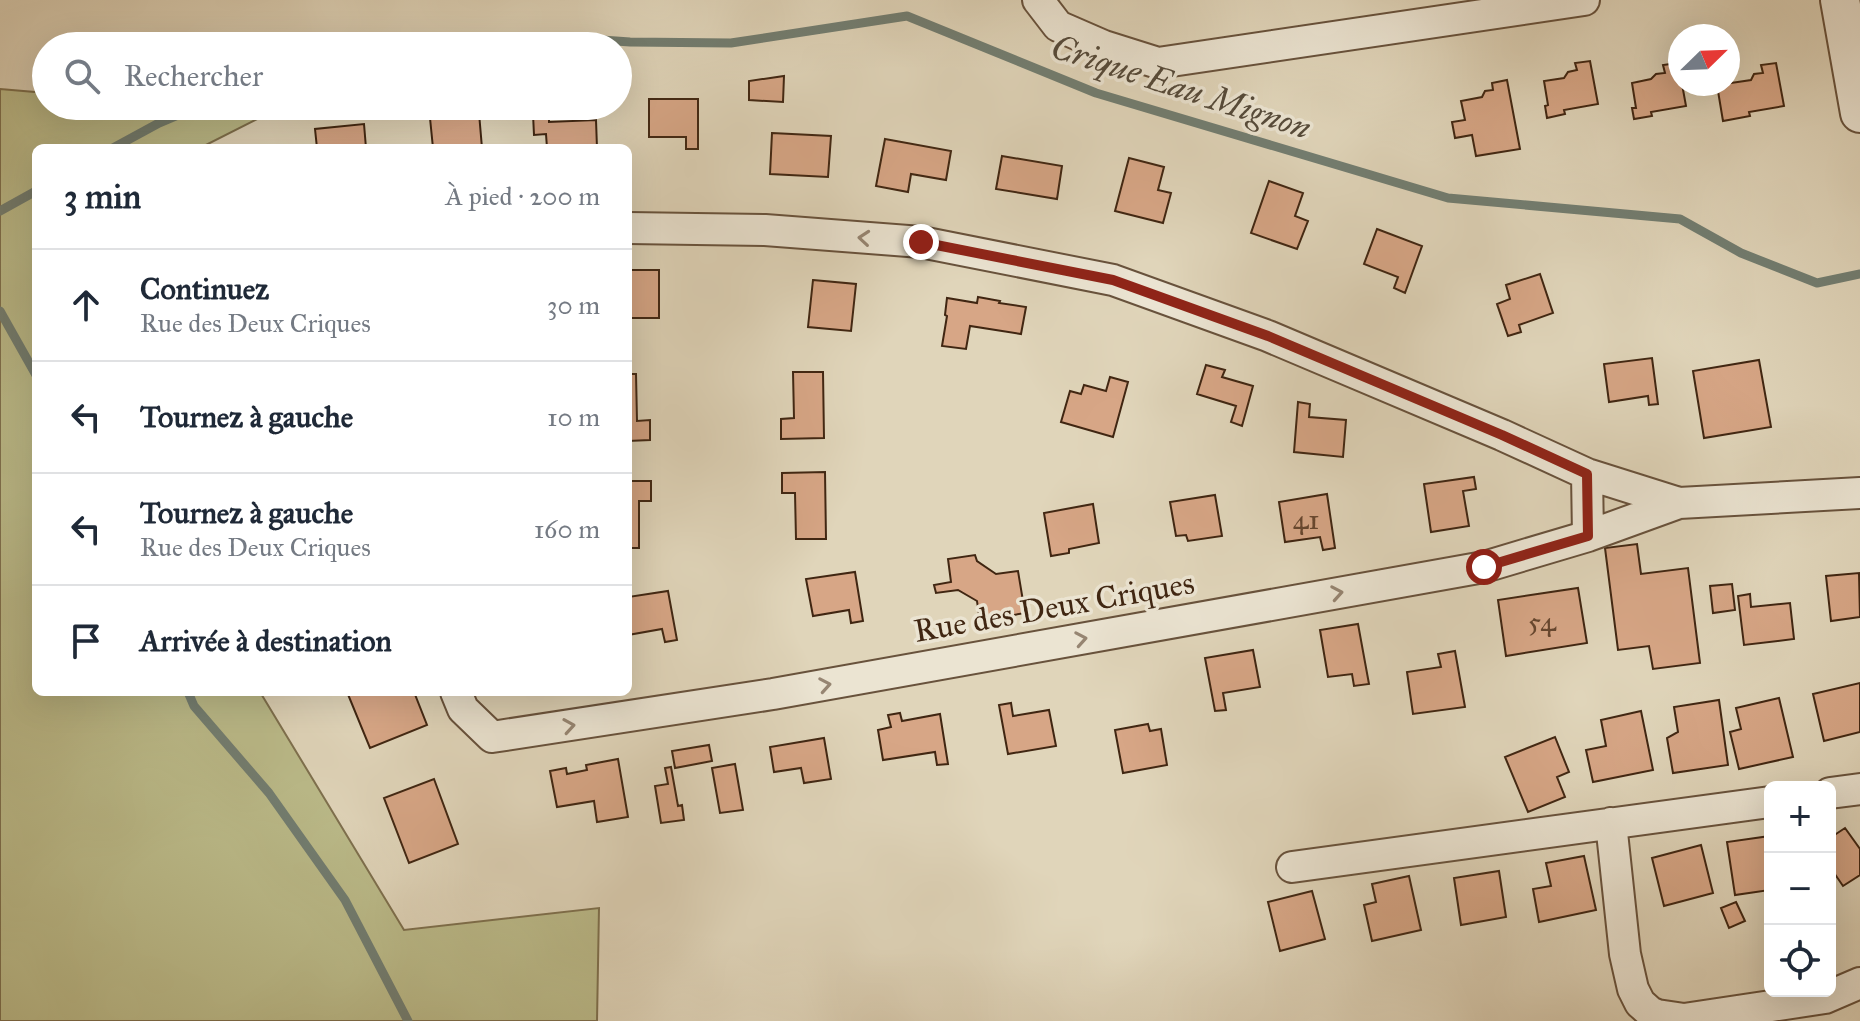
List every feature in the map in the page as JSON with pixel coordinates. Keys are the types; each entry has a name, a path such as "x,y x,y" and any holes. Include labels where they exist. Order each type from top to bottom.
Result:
{"street":[{"path":"1038,0 1058,26 1104,46 1158,63 1584,0"},
{"path":"1840,0 1860,113"},
{"name":"Rue des Deux Criques","path":"632,228 765,230 921,242 1113,280 1268,336 1587,474 1679,503"},
{"path":"1587,474 1588,536"},
{"name":"Rue des Deux Criques","path":"458,696 463,709 492,737 788,691 1484,567 1588,536 1679,503 1860,493"},
{"path":"1836,792 1860,789"},
{"path":"1292,867 1764,803"},
{"path":"1611,823 1625,954 1633,989 1640,1003 1650,1012 1684,1019 1825,998 1860,983"},
{"path":"1825,998 1860,1003"}],"green space":[{"path":"0,89 32,92 32,120 255,120 208,144 32,144 32,696 262,696 404,930 599,908 597,1021 0,1021"}],"building":[{"path":"1590,61 1598,104 1564,110 1565,114 1547,118 1544,81 1564,78 1568,72 1577,70 1575,63"},
{"path":"1776,63 1784,106 1749,112 1750,116 1723,121 1719,96 1740,96 1740,82 1763,73 1761,65"},
{"path":"1668,64 1668,96 1684,96 1686,106 1651,112 1652,116 1634,119 1632,108 1636,108 1632,83 1665,73 1663,65"},
{"path":"784,76 783,102 749,100 749,81"},
{"path":"1507,80 1520,149 1476,156 1472,135 1455,138 1452,122 1465,120 1461,101 1482,97 1485,91 1493,90 1492,83"},
{"path":"649,99 698,99 698,149 686,149 686,137 649,137"},
{"path":"430,120 480,120 482,144 433,144"},
{"path":"533,120 596,120 597,144 547,144 546,134 534,135"},
{"path":"364,124 366,144 317,144 315,129"},
{"path":"772,133 831,136 828,177 770,174"},
{"path":"885,139 951,151 946,180 911,174 908,192 876,186"},
{"path":"1002,156 1062,166 1057,199 996,189"},
{"path":"1129,158 1164,167 1158,190 1171,193 1163,223 1115,211"},
{"path":"1269,181 1303,193 1295,216 1308,221 1297,249 1251,233"},
{"path":"1377,229 1422,246 1405,293 1394,288 1398,277 1364,264"},
{"path":"632,270 659,270 659,318 632,318"},
{"path":"1540,274 1553,313 1519,325 1521,332 1508,336 1497,304 1510,299 1506,285"},
{"path":"813,280 856,284 851,331 808,327"},
{"path":"978,297 1026,307 1021,334 970,326 966,349 942,346 947,298 977,303"},
{"path":"1652,358 1658,404 1649,405 1648,396 1609,402 1604,364"},
{"path":"1759,360 1771,427 1704,438 1693,371"},
{"path":"1206,365 1225,370 1222,377 1253,386 1242,426 1231,422 1236,406 1197,394"},
{"path":"793,372 823,372 824,438 781,439 781,419 794,418"},
{"path":"632,374 636,374 637,421 650,420 650,440 632,441"},
{"path":"1110,377 1128,382 1113,437 1061,422 1070,391 1081,394 1084,385 1106,391"},
{"path":"1298,402 1310,404 1309,417 1346,420 1343,457 1294,452"},
{"path":"825,472 826,539 796,539 795,493 782,493 782,473"},
{"path":"1474,477 1476,489 1463,491 1469,526 1431,532 1424,484"},
{"path":"632,481 651,481 651,501 639,501 639,548 632,548"},
{"path":"1327,494 1335,548 1323,550 1320,537 1285,542 1279,502"},
{"path":"1215,495 1222,536 1188,541 1186,535 1176,536 1170,502"},
{"path":"1093,504 1099,543 1051,556 1044,513"},
{"path":"1637,544 1641,574 1688,568 1700,663 1653,669 1649,646 1618,650 1605,548"},
{"path":"975,555 977,561 996,574 1018,571 1025,613 980,621 977,601 958,590 936,593 934,585 951,582 948,559"},
{"path":"855,572 863,621 851,623 849,610 813,616 806,579"},
{"path":"1859,573 1860,617 1831,621 1826,576"},
{"path":"1732,584 1735,610 1713,613 1710,586"},
{"path":"1578,588 1587,643 1506,656 1498,600"},
{"path":"668,591 677,640 665,642 662,629 632,634 632,596"},
{"path":"1750,594 1751,607 1790,603 1794,639 1744,645 1738,596"},
{"path":"1358,624 1369,684 1354,686 1352,674 1328,677 1320,630"},
{"path":"1253,650 1260,687 1223,693 1226,710 1215,711 1205,658"},
{"path":"1455,651 1465,707 1413,714 1407,672 1441,667 1438,654"},
{"path":"1860,683 1860,732 1824,741 1813,694"},
{"path":"349,696 416,696 427,725 370,748"},
{"path":"1779,698 1793,757 1739,769 1730,732 1741,729 1736,708"},
{"path":"1719,700 1728,765 1673,773 1667,738 1678,732 1674,707"},
{"path":"1011,703 1013,716 1049,710 1056,746 1008,754 999,705"},
{"path":"1641,711 1653,770 1593,782 1586,750 1606,746 1601,720"},
{"path":"900,713 902,721 940,714 948,764 937,765 935,752 883,760 878,730 891,727 888,715"},
{"path":"1148,724 1150,731 1161,729 1167,765 1123,773 1115,730"},
{"path":"1555,737 1569,772 1557,777 1565,797 1528,812 1505,757"},
{"path":"824,738 831,779 804,783 801,768 774,772 770,747"},
{"path":"709,745 712,761 675,768 672,751"},
{"path":"618,759 628,817 597,822 594,801 557,807 550,771 566,768 567,774 587,770 586,765"},
{"path":"735,764 743,810 720,813 712,768"},
{"path":"671,767 678,806 682,805 684,820 661,823 655,786 668,784 665,768"},
{"path":"434,779 458,844 409,863 384,798"},
{"path":"1845,828 1860,849 1860,875 1843,886 1836,876 1836,834"},
{"path":"1764,837 1764,891 1735,895 1727,842"},
{"path":"1701,845 1713,893 1664,906 1652,858"},
{"path":"1584,856 1596,910 1539,922 1533,889 1551,886 1546,863"},
{"path":"1499,871 1506,917 1461,925 1454,878"},
{"path":"1409,876 1421,930 1372,941 1364,905 1376,902 1372,884"},
{"path":"1312,891 1325,939 1280,951 1268,902"},
{"path":"1736,902 1745,921 1729,928 1721,908"}],"waterway":[{"name":"Crique Eau Mignon","path":"632,42 731,43 907,16 1096,93 1448,198 1680,219 1741,253 1817,283 1860,274"},
{"name":"Crique Eau Mignon","path":"120,144 166,120"},
{"name":"Crique Eau Mignon","path":"0,211 32,193"},
{"path":"0,311 32,368"},
{"path":"190,696 194,706 269,793 345,900 408,1021"}],"route":[{"path":"921,242 1113,280 1268,336 1587,474 1588,536 1484,567"}]}
